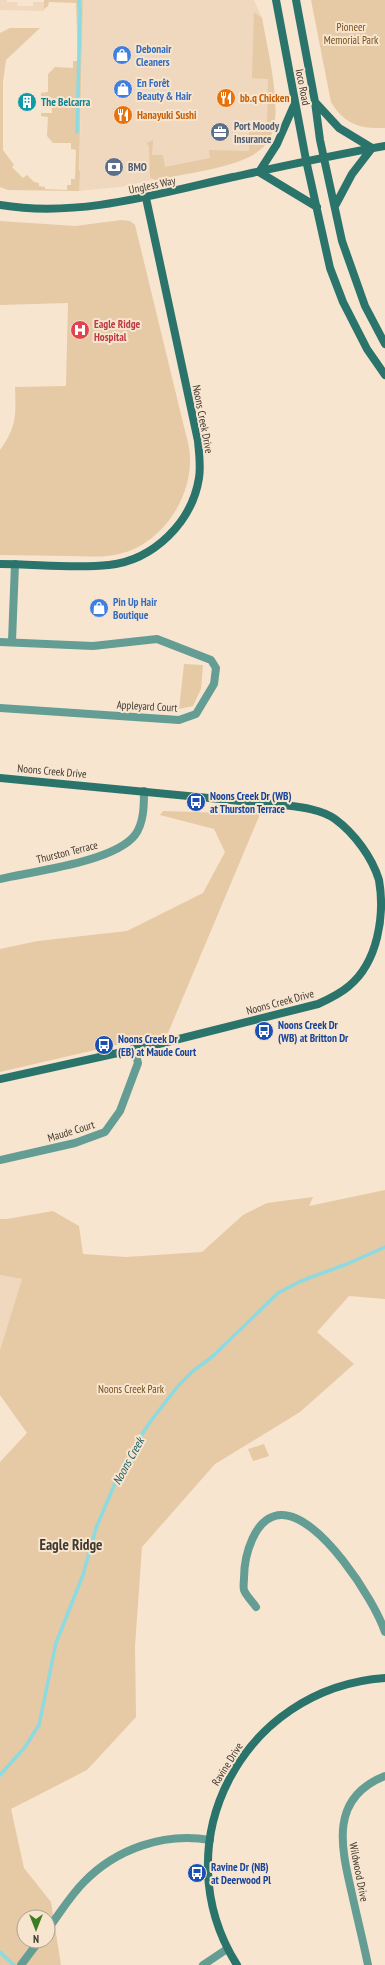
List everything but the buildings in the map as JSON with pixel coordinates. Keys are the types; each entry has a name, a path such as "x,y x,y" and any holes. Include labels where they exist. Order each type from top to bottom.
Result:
{"street":[{"name":"Ioco Road","path":"276,0 306,160 332,275 343,302 368,349 385,375"},
{"name":"Ioco Road","path":"296,0 324,156 342,241 354,280 365,306 385,344"},
{"path":"315,102 339,128 372,148"},
{"path":"295,103 278,144 259,172 316,207"},
{"path":"306,160 385,146"},
{"path":"335,206 352,174 372,148"},
{"name":"Ungless Way","path":"0,205 56,208 84,207 146,198 306,160"},
{"name":"Noons Creek Drive","path":"0,564 98,566 124,562 141,556 166,539 190,507 199,478 198,442 146,198"},
{"path":"12,642 15,564"},
{"name":"Appleyard Court","path":"0,642 94,646 157,639 211,660 216,668 214,684 196,714 179,720 0,708"},
{"name":"Noons Creek Drive","path":"0,778 144,791 311,809 334,818 350,833 374,867 380,881 383,913 379,938 369,962 350,985 337,995 318,1004 0,1079"},
{"name":"Thurston Terrace","path":"0,879 91,859 120,848 138,831 142,818 144,791"},
{"name":"Maude Court","path":"0,1160 75,1143 105,1132 120,1111 138,1063 134,1048"},
{"path":"256,1607 244,1590 245,1563 248,1550 253,1537 262,1524 272,1517 281,1515 302,1522 318,1535 340,1557 365,1590 377,1611 385,1632"},
{"name":"Ravine Drive","path":"237,1965 227,1949 214,1915 209,1890 207,1854 221,1795 228,1779 252,1744 272,1724 289,1711 324,1692 348,1684 385,1678"},
{"name":"Wildwood Drive","path":"368,1965 345,1862 342,1831 345,1815 354,1798 361,1790 385,1776"},
{"path":"56,1918 85,1881 117,1856 132,1849 168,1839 191,1837 210,1840"},
{"path":"22,1965 33,1949"},
{"path":"203,1965 227,1949"}],"shaded area":[{"path":"0,0 17,2 18,6 33,6 33,2 44,2 44,11 0,10"},
{"path":"83,0 254,0 262,18 276,113 270,140 253,155 236,162 120,187 79,191"},
{"path":"0,1275 22,1279 0,1350"}],"green space":[{"path":"44,0 83,0 79,191 8,190 0,187 0,33 10,28 40,28 6,60 3,82 3,150 14,165 12,167 23,178 27,175 34,182 39,183 39,186 45,187 45,189 67,190 67,185 71,185 71,179 75,179 76,150 71,149 71,143 53,143 47,136 48,117 41,116 41,113 52,113 51,97 41,97 41,93 48,92 48,74 55,67 73,68 73,61 78,61 76,3 49,2 48,6 44,9"},
{"name":"Pioneer Memorial Park","path":"311,0 385,0 385,128 360,126 354,124 341,115 331,102"},
{"path":"254,12 262,18 275,96 274,126 269,141 263,148 253,155 231,164 155,180 150,177 149,147 147,143 153,140 152,155 163,155 165,167 210,158 209,150 249,151 249,127 267,127 268,79 252,78"},
{"name":"Eagle Ridge Hospital","path":"122,220 130,221 135,225 187,441 190,459 189,474 185,490 179,505 160,531 148,541 134,549 119,554 101,556 0,555 0,450 10,434 14,420 15,387 66,386 68,303 0,305 0,221 75,226"},
{"path":"184,664 203,665 201,689 193,706 179,709"},
{"path":"163,811 260,814 168,1033 0,1072 0,949 38,941 127,931 203,893 225,852 214,829 160,815"},
{"name":"Noons Creek Park","path":"385,1190 385,1299 349,1296 317,1332 354,1364 300,1412 215,1464 142,1547 135,1646 136,1717 87,1770 11,1809 24,1868 51,1902 52,1909 16,1909 16,1949 56,1949 56,1934 61,1965 0,1965 0,1462 27,1433 0,1395 0,1350 22,1279 0,1275 0,1219 53,1211 79,1226 83,1254 126,1257 202,1252 243,1215 267,1203 313,1197 309,1206"},
{"path":"264,1444 269,1456 253,1461 248,1449"}],"waterway":[{"path":"77,132 79,0"},
{"name":"Noons Creek","path":"0,1775 25,1747 39,1725 56,1643 83,1575 96,1528 116,1481 137,1442 150,1422 178,1386 193,1371 212,1357 278,1293 301,1281 347,1264 385,1247"},
{"path":"0,1952 14,1965"}],"place":[{"name":"Debonair Cleaners","path":"122,55"},
{"name":"En Forêt Beauty & Hair","path":"123,89"},
{"name":"bb.q Chicken","path":"226,98"},
{"name":"The Belcarra","path":"27,102"},
{"name":"Hanayuki Sushi","path":"123,115"},
{"name":"Port Moody Insurance","path":"220,132"},
{"name":"BMO","path":"114,167"},
{"name":"Eagle Ridge Hospital","path":"80,330"},
{"name":"Pin Up Hair Boutique","path":"99,608"},
{"name":"Noons Creek Dr (WB) at Thurston Terrace","path":"196,802"},
{"name":"Noons Creek Dr (WB) at Britton Dr","path":"264,1031"},
{"name":"Noons Creek Dr (EB) at Maude Court","path":"104,1045"},
{"name":"Ravine Dr (NB) at Deerwood Pl","path":"197,1873"}],"district":[{"name":"Eagle Ridge","path":"71,1544"}]}
